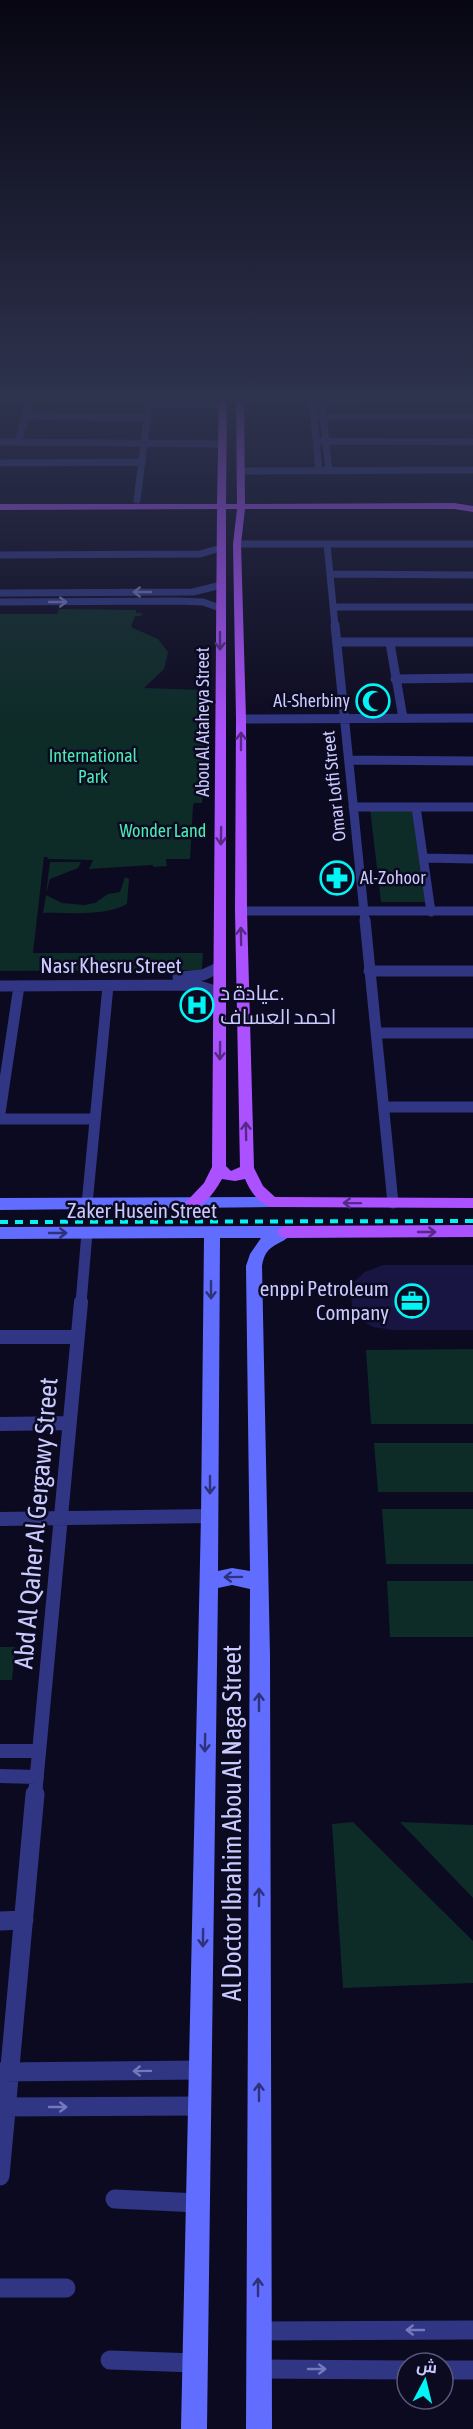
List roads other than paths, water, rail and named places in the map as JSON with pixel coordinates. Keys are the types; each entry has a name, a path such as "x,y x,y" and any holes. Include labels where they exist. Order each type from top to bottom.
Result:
{"main road":[{"path":"109,509 204,513 222,516 232,511 241,516 256,512 284,511 473,510"},
{"path":"176,512 180,509"},
{"name":"Abou Al Ataheya Street","path":"192,1203 208,1190 219,1167 222,509"},
{"name":"Abou Al Ataheya Street","path":"241,509 237,544 241,719 241,911 247,1168 257,1189 271,1202"},
{"path":"219,1167 222,1173 234,1176 243,1174 247,1168"},
{"path":"271,1202 473,1203"},
{"name":"Zaker Husein Street","path":"0,1204 271,1202"},
{"name":"Al Doctor Ibrahim Abou Al Naga Street","path":"194,2429 210,1516 212,1232"},
{"path":"285,1232 473,1232"},
{"name":"Zaker Husein Street","path":"0,1233 285,1232"},
{"name":"Al Doctor Ibrahim Abou Al Naga Street","path":"259,2429 258,1584 254,1266 257,1254 264,1243 285,1232"},
{"path":"207,1585 215,1580 232,1576 251,1579 258,1584"}],"street":[{"path":"237,544 473,544"},
{"name":"Omar Lotfi Street","path":"327,544 393,1203"},
{"path":"200,556 221,555"},
{"path":"0,557 221,555"},
{"path":"330,574 473,575"},
{"path":"0,602 177,597 221,585"},
{"path":"0,593 177,597 220,608"},
{"path":"333,608 473,608"},
{"path":"337,642 473,642"},
{"path":"390,643 403,718"},
{"path":"395,679 473,678"},
{"path":"241,719 473,718"},
{"path":"349,760 473,761"},
{"path":"353,807 473,807"},
{"path":"416,807 431,912"},
{"path":"424,858 473,858"},
{"path":"241,911 473,911"},
{"name":"Nasr Khesru Street","path":"0,986 108,986 184,981 220,967"},
{"path":"369,971 473,970"},
{"name":"Nasr Khesru Street","path":"0,978 184,981 221,993"},
{"path":"0,1113 5,1050 19,986"},
{"path":"87,1204 108,986"},
{"path":"376,1033 473,1033"},
{"path":"384,1107 473,1107"},
{"path":"0,1119 95,1119"},
{"name":"Abd Al Qaher Al Gergawy Street","path":"0,2176 5,2072 24,1920 87,1233"},
{"path":"0,1337 77,1337"},
{"path":"0,1424 69,1423"},
{"path":"0,1519 210,1516"},
{"path":"0,1750 39,1751"},
{"path":"0,1776 37,1777"},
{"path":"0,1921 24,1920"},
{"path":"5,2072 201,2070"},
{"path":"3,2107 200,2106"},
{"path":"115,2199 198,2202"},
{"path":"0,2288 66,2288"},
{"path":"258,2331 473,2330"},
{"path":"110,2360 195,2363"},
{"path":"259,2369 395,2370"},
{"path":"455,2370 473,2370"}],"railway":[{"path":"0,1222 473,1221"}],"place":[{"name":"Al-Sherbiny","path":"373,701"},
{"name":"Al-Zohoor","path":"337,878"},
{"name":"عيادة د. احمد العساف","path":"197,1005"},
{"name":"enppi Petroleum Company","path":"412,1301"}],"park label":[{"name":"International Park","path":"93,766"},
{"name":"Wonder Land","path":"163,831"}]}
